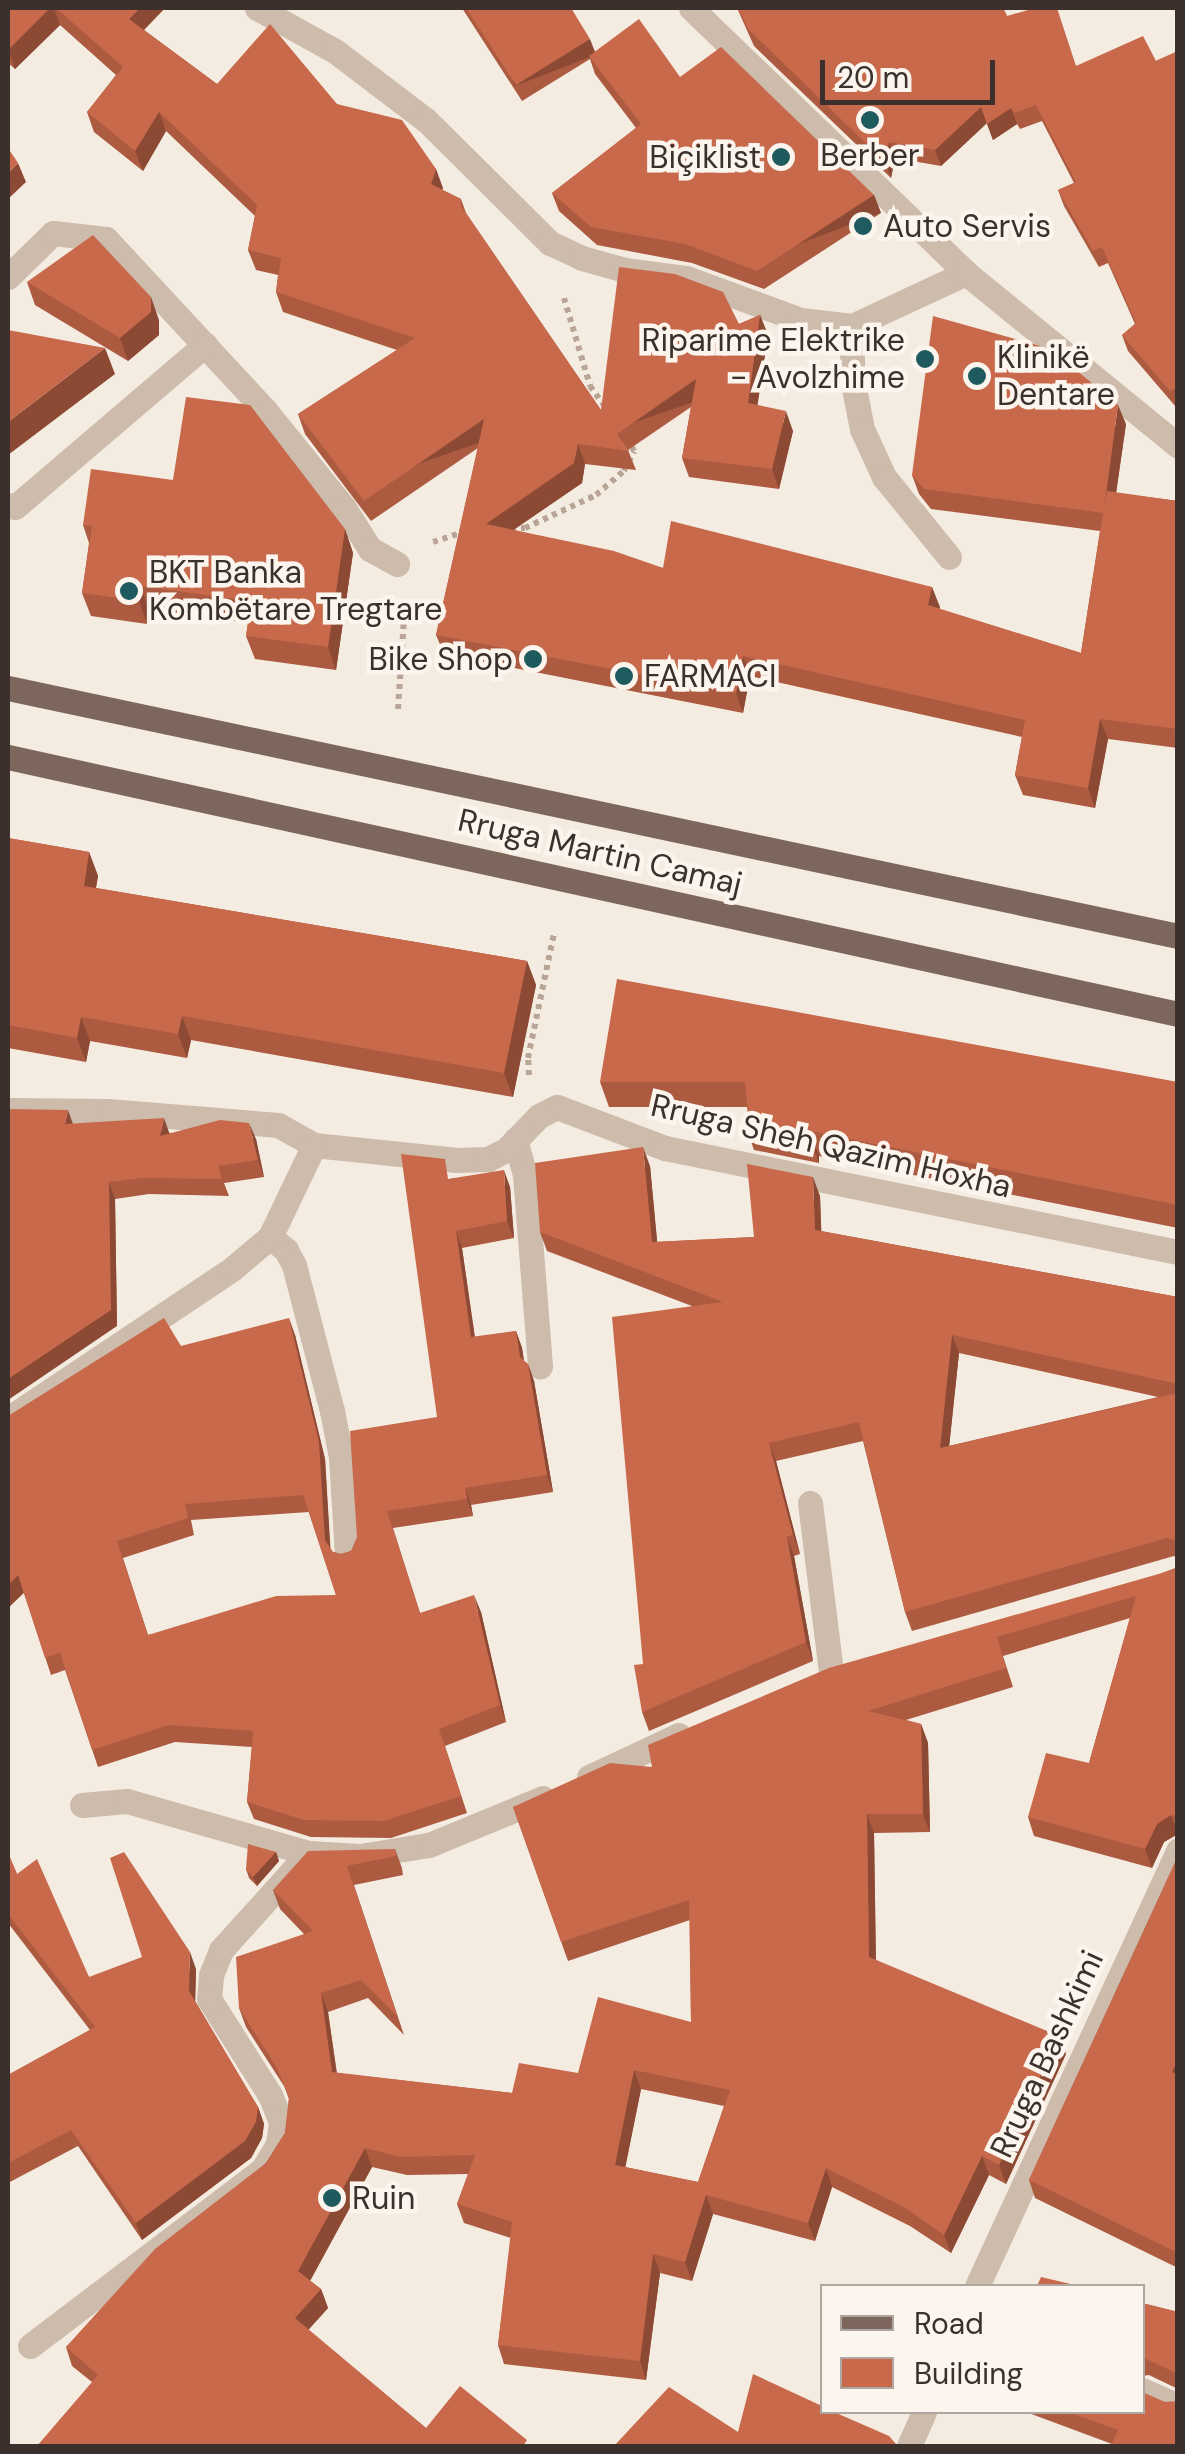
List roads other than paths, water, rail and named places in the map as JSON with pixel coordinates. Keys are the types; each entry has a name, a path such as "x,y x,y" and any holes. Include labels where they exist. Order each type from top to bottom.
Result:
{"main road":[{"name":"Rruga Martin Camaj","path":"8,688 1178,936"},
{"name":"Rruga Martin Camaj","path":"8,756 1178,1014"}],"street":[{"path":"257,8 334,51 426,120 550,244 625,270 686,278 801,320 852,326 966,273"},
{"path":"691,8 966,273 1178,446"},
{"path":"8,277 53,233 106,239 205,345 344,508 370,549 396,564"},
{"path":"852,326 852,378 862,430 884,477 949,557"},
{"path":"10,508 205,345"},
{"name":"Rruga Sheh Qazim Hoxha","path":"515,1140 539,1116 557,1107 665,1148 1178,1252"},
{"path":"8,1110 108,1112 278,1125 314,1145 488,1159 515,1140 525,1176 540,1366"},
{"path":"8,1419 232,1269 270,1237 314,1145"},
{"path":"270,1237 286,1250 294,1264 328,1397 341,1457 346,1555"},
{"path":"802,1682 840,1668 810,1504"},
{"path":"82,1805 141,1804 308,1853 394,1854 502,1817 704,1724"},
{"name":"Rruga Bashkimi","path":"978,2284 1178,1850"},
{"path":"30,2346 262,2169 278,2144 281,2122 270,2095 209,1999 211,1975 221,1950 308,1853"},
{"path":"1145,2391 1178,2406"},
{"path":"909,2446 923,2414"}],"place":[{"name":"Berber","path":"870,120"},
{"name":"Biçiklist","path":"781,157"},
{"name":"Auto Servis","path":"863,226"},
{"name":"Riparime Elektrike - Avolzhime","path":"925,359"},
{"name":"Klinikë Dentare","path":"977,376"},
{"name":"BKT Banka Kombëtare Tregtare","path":"129,591"},
{"name":"Bike Shop","path":"533,659"},
{"name":"FARMACI","path":"624,676"},
{"name":"Ruin","path":"332,2198"}]}
